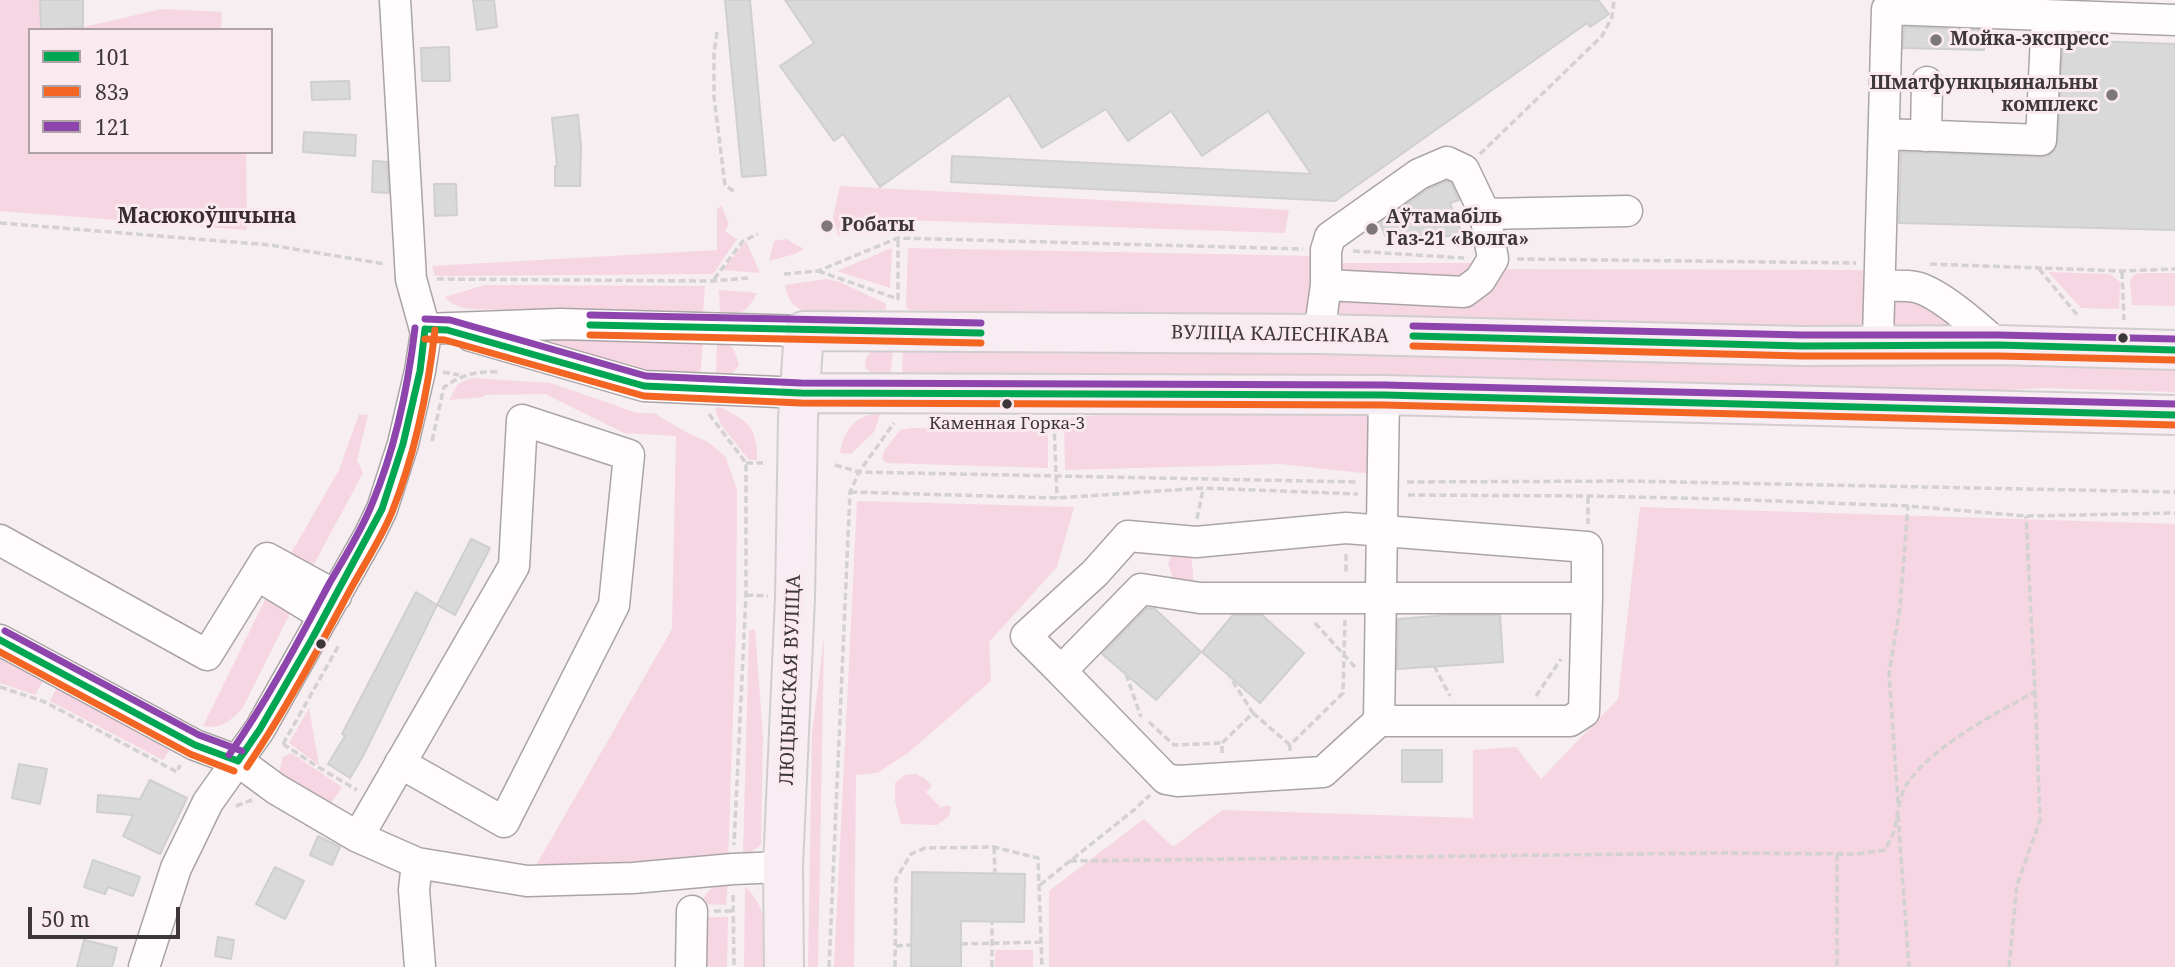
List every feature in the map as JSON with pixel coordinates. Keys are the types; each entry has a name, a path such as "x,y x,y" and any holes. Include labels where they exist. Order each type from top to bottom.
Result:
{"main road":[{"name":"ВУЛІЦА КАЛЕСНІКАВА","path":"804,331 1319,334 1802,346 1998,345 2175,351"},
{"path":"804,331 800,393 1384,396 2175,415"},
{"name":"ЛЮЦЫНСКАЯ ВУЛІЦА","path":"784,967 783,867 795,598 800,393"}],"street":[{"path":"144,967 176,868 208,802 334,618 376,522 396,468 420,371 436,329 411,279 396,0"},
{"path":"1874,345 1878,339 1889,148 1888,9 2175,20"},
{"path":"1984,31 2037,16"},
{"path":"1889,148 1926,136 2041,140 2037,16"},
{"path":"1926,136 1927,82"},
{"path":"1319,334 1326,285 1326,250 1330,237 1419,174 1447,162 1464,170 1485,214 1493,259 1480,280 1464,292 1326,285"},
{"path":"1485,214 1627,211"},
{"path":"1881,275 1916,287 1940,300 1974,323 1998,345"},
{"name":"ВУЛІЦА КАЛЕСНІКАВА","path":"436,329 560,324 804,331"},
{"path":"436,329 645,386 800,393"},
{"path":"1379,708 1463,721 1570,721 1584,712 1587,547 1382,530 1346,528 1196,542 1128,536 1094,573 1026,636 1166,779 1178,781 1222,778 1290,759 1323,772 1379,708 1382,530 1381,489 1384,396"},
{"path":"358,837 400,763 514,566 523,420 629,455 614,605 504,822 400,763"},
{"path":"0,540 207,655 262,566 334,618"},
{"path":"1061,671 1141,589 1199,598 1380,598 1586,610"},
{"path":"0,640 195,745 238,761 275,789 358,837 417,863 527,881 633,878 783,867"},
{"path":"417,863 414,890 420,967"},
{"path":"691,967 692,911"}],"path":[{"path":"1464,170 1602,36 1612,17 1614,0"},
{"path":"718,32 714,65 716,129 722,147 725,185 736,193"},
{"path":"0,223 270,245 390,265 396,278 713,281 748,278"},
{"path":"713,281 743,241 758,234"},
{"path":"818,271 898,299 898,238"},
{"path":"2038,268 2079,318"},
{"path":"1881,275 2038,268 2122,271 2175,269"},
{"path":"2122,271 2124,320"},
{"path":"830,967 849,492 859,472 895,422"},
{"path":"1054,422 1057,498"},
{"path":"734,967 733,869 746,595 746,463 763,463"},
{"path":"835,465 859,472 1908,506 2026,516 2175,513"},
{"path":"849,492 1057,498 1203,488 1340,493 1381,489 1628,481 2175,492"},
{"path":"1230,677 1253,713 1290,759 1343,693 1346,528 1341,514 1340,493"},
{"path":"1908,506 1900,607 1889,673 1909,967"},
{"path":"2009,967 2017,884 2040,820 2026,516"},
{"path":"1292,598 1344,654 1379,708"},
{"path":"1519,721 1586,610"},
{"path":"334,618 283,744 378,802"},
{"path":"1434,666 1463,721"},
{"path":"0,687 45,702 177,772 184,759"},
{"path":"1070,862 1718,853 1857,855 1885,850 1894,832 1898,807 1906,784 1933,756 2035,692"},
{"path":"1142,716 1174,745 1222,743 1253,713"},
{"path":"1222,743 1222,778"},
{"path":"1041,885 1134,810 1166,779"},
{"path":"994,847 995,873"},
{"path":"895,967 896,879 912,854 925,848 994,847 1038,858 1042,967"},
{"path":"1837,854 1837,967"},
{"path":"992,921 992,967"},
{"path":"961,944 1042,943"},
{"path":"895,946 911,945"}],"shaded area":[{"path":"0,0 40,0 41,28 28,28 28,154 246,154 247,230 0,211"},
{"path":"162,9 222,12 221,28 65,28 84,27"},
{"path":"840,186 1289,210 1285,233 874,219 838,236 833,217"},
{"path":"721,205 729,224 725,231 737,239 713,274 435,276 432,266 717,250 717,210"},
{"path":"786,239 804,249 769,261 774,241"},
{"path":"746,241 760,273 722,270"},
{"path":"892,248 890,288 837,271"},
{"path":"908,248 1313,256 1311,313 1307,319 1014,315 910,310 906,307"},
{"path":"1335,263 1479,263 1469,278 1333,277"},
{"path":"1504,269 1863,270 1863,322 1860,328 1336,317 1336,304 1347,297 1464,301"},
{"path":"2048,272 2110,274 2120,282 2119,309 2081,308"},
{"path":"2175,273 2175,306 2132,305 2130,280 2135,274"},
{"path":"826,279 840,282 886,304 886,310 806,312 789,299 785,285"},
{"path":"484,285 705,286 703,314 470,309 456,305 445,297"},
{"path":"719,290 757,293 743,311 727,314 720,313"},
{"path":"1919,296 1963,331 1888,329 1889,298"},
{"path":"495,337 703,343 700,378 645,376"},
{"path":"717,344 729,345 739,364 730,375 716,378"},
{"path":"1161,345 2175,367 2175,392 2044,388 1955,393 902,375 903,349 1077,354"},
{"path":"874,349 893,349 890,377 871,373 865,367 866,357"},
{"path":"471,378 551,383 637,413 654,413 708,442 725,456 737,489 736,627 728,861 530,876 672,629 676,436 624,433 545,394 484,395 449,400 458,384"},
{"path":"1175,406 1372,412 1371,474 1281,464 1065,470 1064,419"},
{"path":"720,407 738,416 749,426 755,439 757,460 749,460 721,425 715,409"},
{"path":"881,412 874,432 851,454 840,453 848,430 858,420"},
{"path":"359,414 368,415 357,460 363,473 312,568 286,562 339,470"},
{"path":"900,430 1048,430 1048,468 886,463 882,458 884,451"},
{"path":"857,501 1074,507 1057,567 989,642 991,681 908,753 877,773 856,775 854,967 834,967"},
{"path":"1640,507 2175,524 2175,967 1049,967 1049,891 1144,819 1173,847 1222,810 1473,818 1473,750 1516,747 1541,779 1618,699"},
{"path":"1191,549 1194,590 1176,587 1168,563 1173,553"},
{"path":"270,590 293,607 242,709 220,726 203,726"},
{"path":"749,630 755,630 763,737 761,845 743,857"},
{"path":"824,637 818,967 808,967 812,734"},
{"path":"0,655 43,681 35,695 0,683"},
{"path":"58,685 171,748 163,760 50,701"},
{"path":"309,708 319,765 289,743"},
{"path":"291,753 342,787 332,802 325,806 280,778 283,757"},
{"path":"916,774 932,786 926,792 941,808 946,805 951,807 949,816 937,825 901,824 895,801 895,783 905,775"},
{"path":"728,883 726,905 702,904 711,889"},
{"path":"745,887 759,904 762,914 763,967 744,967"},
{"path":"700,917 728,917 727,967 700,967"},
{"path":"995,950 1033,950 1033,967 995,967"}],"building":[{"path":"40,0 83,0 83,27 41,28"},
{"path":"473,0 494,0 497,27 477,30"},
{"path":"725,0 750,0 766,175 742,177"},
{"path":"785,0 1598,0 1609,14 1590,27 1587,23 1335,201 951,182 952,156 1311,174 1268,111 1202,156 1171,111 1128,141 1106,109 1042,148 1009,95 880,187 843,134 834,141 780,66 814,43"},
{"path":"1904,27 1985,30 1984,50 1903,48"},
{"name":"Шматфункцыянальны комплекс","path":"2063,40 2175,44 2175,230 1899,223 1901,152 2040,157 2048,156 2055,150 2058,141"},
{"path":"449,47 450,81 422,81 421,48"},
{"path":"349,81 350,99 312,100 311,82"},
{"path":"578,115 580,186 555,186 557,166 552,118"},
{"path":"304,132 356,135 355,156 303,152"},
{"path":"373,161 387,162 389,193 372,192"},
{"path":"1447,181 1451,183 1459,200 1450,203 1463,236 1385,236 1380,223 1428,189"},
{"path":"434,184 456,184 457,215 435,216"},
{"path":"471,539 490,548 455,615 437,605"},
{"path":"416,592 437,605 350,778 328,764 345,736 342,734"},
{"path":"1147,608 1155,609 1201,652 1156,700 1102,654"},
{"path":"1233,615 1262,615 1304,653 1260,703 1202,652"},
{"path":"1500,615 1503,662 1397,669 1398,619"},
{"path":"1402,750 1442,750 1442,782 1402,782"},
{"path":"19,764 47,769 40,804 12,798"},
{"path":"150,780 187,798 160,854 123,836 133,815 97,812 98,795 140,799"},
{"path":"318,836 340,847 332,865 310,855"},
{"path":"93,860 140,877 133,896 108,887 105,894 84,887"},
{"path":"275,867 304,881 285,919 256,904"},
{"path":"912,872 1025,874 1024,922 961,921 961,967 911,967"},
{"path":"218,937 234,940 231,959 215,956"},
{"path":"84,940 117,948 112,967 77,967"}],"transit line":[{"name":"121","path":"590,315 981,323"},
{"name":"121","path":"425,319 450,320 646,376 801,383 1384,385 2175,404"},
{"name":"101","path":"590,325 981,333"},
{"name":"121","path":"1413,326 1802,335 1998,335 2175,339"},
{"name":"121","path":"229,755 282,671 368,514 394,440 409,373 415,328"},
{"name":"101","path":"425,329 447,330 644,386 801,393 1384,395 2175,415"},
{"name":"101","path":"238,761 260,729 312,639 382,509 403,444 420,371 425,329"},
{"name":"83э","path":"247,767 300,681 392,512 420,422 435,330"},
{"name":"83э","path":"590,335 981,343"},
{"name":"101","path":"1413,336 1802,346 1998,345 2175,350"},
{"name":"83э","path":"425,339 445,340 644,396 801,403 1384,405 2175,425"},
{"name":"83э","path":"1413,346 1802,356 1998,356 2175,360"},
{"name":"121","path":"5,631 199,735 242,751"},
{"name":"101","path":"0,640 195,745 238,761"},
{"name":"83э","path":"0,652 190,754 234,771"}],"place":[{"name":"Мойка-экспресс","path":"1936,40"},
{"name":"Шматфункцыянальны комплекс","path":"2112,95"},
{"name":"Робаты","path":"827,226"},
{"name":"Аўтамабіль Газ-21 «Волга»","path":"1372,229"},
{"name":"Каменная Горка-3","path":"1007,404"}],"district":[{"name":"Масюкоўшчына","path":"207,217"}]}
